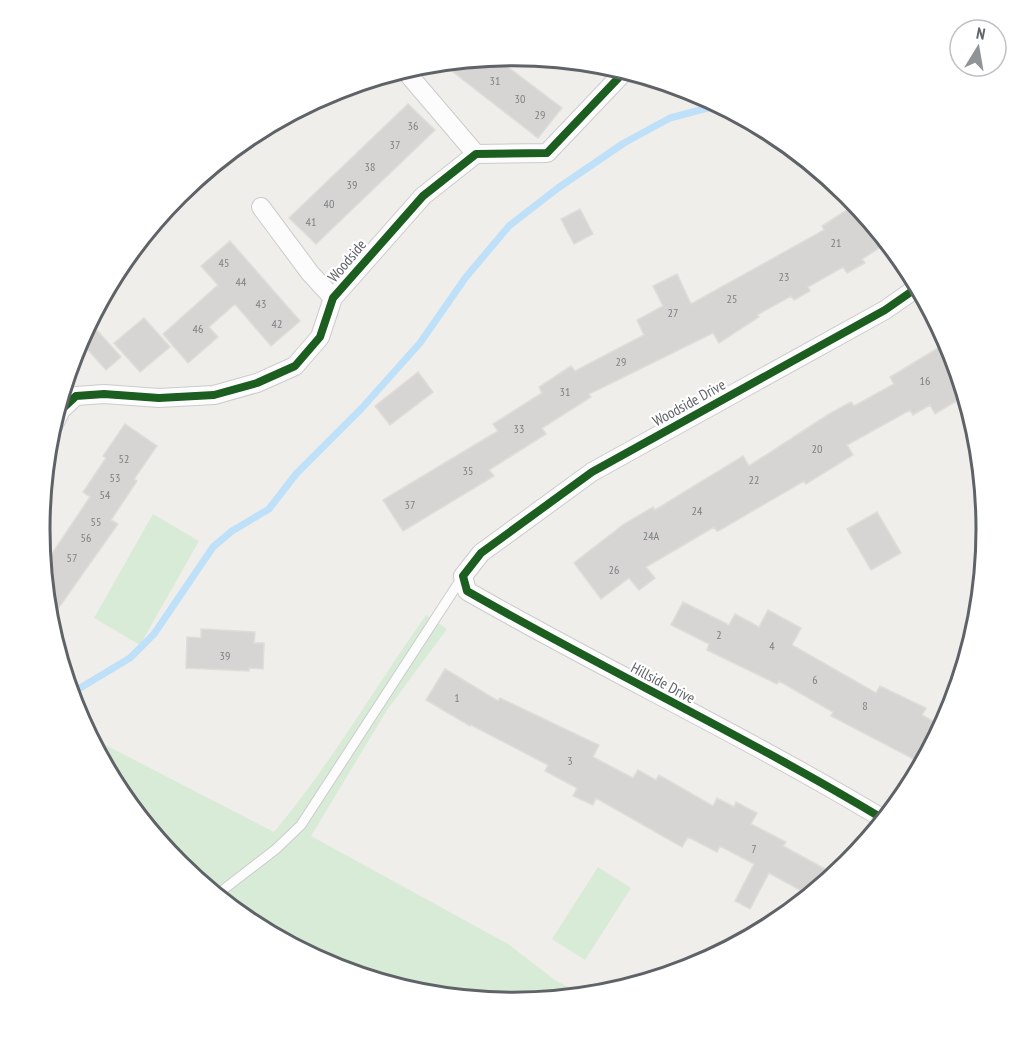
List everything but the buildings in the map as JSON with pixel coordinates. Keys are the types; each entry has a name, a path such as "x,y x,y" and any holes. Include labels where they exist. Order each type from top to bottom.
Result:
{"street":[{"path":"411,78 476,154 547,153 618,78"},
{"name":"Woodside","path":"67,404 75,396 104,394 159,398 214,395 257,383 296,366 320,337 333,298 423,196 476,154"},
{"name":"Woodside","path":"261,207 310,273 333,298"},
{"name":"Woodside Drive","path":"463,576 481,553 592,472 885,310 910,292"},
{"name":"Hillside Drive","path":"463,576 467,591 562,646 827,786 878,816"}],"lane":[{"path":"222,891 276,849 301,825 463,576"}],"green space":[{"path":"153,514 199,541 140,645 94,618"},
{"path":"426,615 447,629 387,710 311,836 508,944 555,980 573,990 543,993 483,993 453,990 393,978 308,946 231,898 185,858 145,812 101,743 274,832 315,780"},
{"path":"598,867 631,888 585,960 552,939"}],"waterway":[{"path":"78,689 130,658 154,634 213,547 232,531 269,509 296,474 361,409 420,343 466,277 509,226 558,188 624,143 670,118 705,109"}],"cycle path":[{"path":"67,405 76,396 104,394 159,398 214,395 257,383 295,366 320,337 333,298 423,196 476,154 547,153 618,78"},
{"path":"878,816 782,761 467,591 463,576 481,553 592,472 885,310 910,292"}]}
